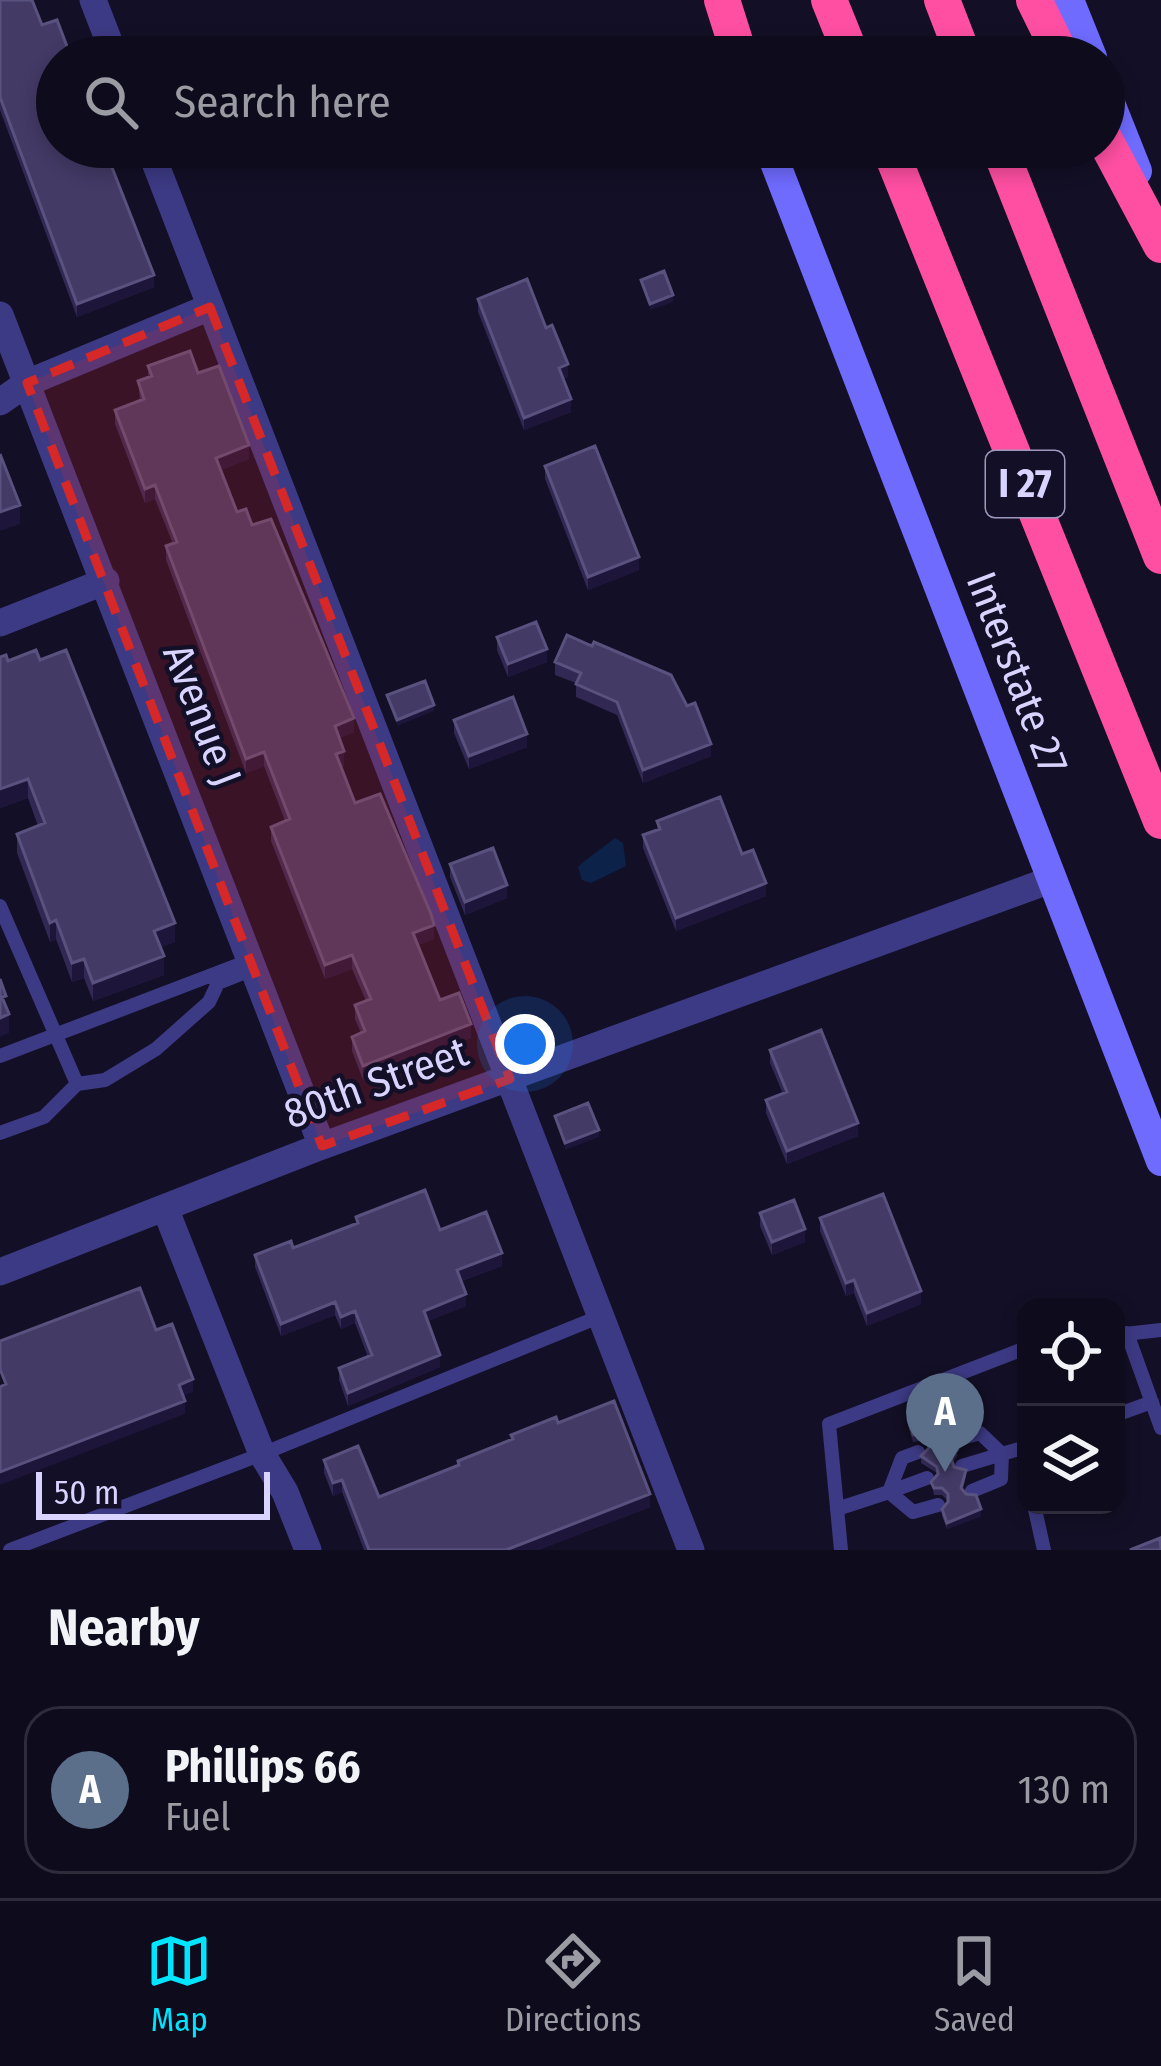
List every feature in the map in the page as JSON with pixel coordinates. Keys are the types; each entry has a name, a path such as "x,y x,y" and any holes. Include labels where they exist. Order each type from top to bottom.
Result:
{"highway":[{"path":"722,0 730,36"},
{"path":"829,0 844,36"},
{"path":"941,0 956,36"},
{"path":"1034,0 1052,36"},
{"name":"I 27","path":"897,168 1161,821"},
{"name":"I 27","path":"1007,168 1161,556"},
{"path":"1120,168 1161,245"}],"main road":[{"path":"706,0 724,36"},
{"path":"1069,0 1084,36"},
{"path":"1125,141 1161,232"},
{"name":"Interstate 27","path":"777,168 1161,1161"}],"street":[{"path":"94,0 107,36"},
{"path":"157,168 691,1550"},
{"path":"0,402 27,383 210,307"},
{"name":"Avenue J","path":"0,315 322,1146"},
{"path":"0,622 106,581"},
{"name":"80th Street","path":"0,1272 322,1146 1052,879"},
{"path":"165,1208 262,1454 285,1492 308,1550"}],"lane":[{"path":"0,907 52,1036 77,1084"},
{"path":"0,1056 253,964"},
{"path":"0,1133 44,1117 77,1084 105,1079 156,1049 209,1002 218,983 253,964"},
{"path":"10,1550 601,1316"},
{"path":"1125,1334 1161,1330"},
{"path":"1125,1341 1161,1428"},
{"path":"841,1550 829,1424 1017,1351"},
{"path":"1125,1412 1152,1402"},
{"path":"952,1441 980,1433 1002,1454 1001,1479 972,1491"},
{"path":"962,1466 1017,1450"},
{"path":"889,1492 902,1459 917,1452"},
{"path":"837,1509 927,1478"},
{"path":"889,1492 913,1512 938,1504"},
{"path":"1036,1514 1044,1550"}],"highlighted area":[{"path":"210,307 510,1079 322,1146 27,383"}],"water":[{"path":"615,838 623,843 626,866 591,883 582,880 578,867"}],"building":[{"path":"0,0 32,0 42,25 57,20 63,36 36,36 36,168 112,168 154,275 77,304 0,97"},
{"path":"664,271 673,295 650,304 641,280"},
{"path":"527,279 546,328 552,325 568,364 559,368 571,399 524,418 478,299"},
{"path":"190,351 198,373 219,366 249,445 216,458 237,512 246,509 252,525 271,519 354,718 335,726 344,751 336,754 355,803 380,794 434,925 413,933 440,1000 459,993 471,1024 363,1066 352,1037 365,1031 355,1005 371,999 352,955 325,965 271,827 290,819 264,752 246,759 166,546 177,542 155,485 145,489 115,410 144,399 138,381 152,376 148,366"},
{"path":"595,446 639,557 588,577 545,466"},
{"path":"0,454 20,505 0,512"},
{"path":"536,622 547,649 508,664 497,637"},
{"path":"567,635 671,675 687,706 695,703 711,744 643,770 617,702 576,684 581,673 555,662"},
{"path":"36,650 40,660 66,650 175,923 154,931 164,956 93,983 84,959 72,963 56,920 50,923 17,834 45,823 28,779 0,789 0,657 6,655 8,661"},
{"path":"425,681 434,705 397,720 387,695"},
{"path":"513,697 527,734 469,756 454,720"},
{"path":"720,797 742,854 753,850 766,883 676,918 643,835 660,829 657,821"},
{"path":"493,848 507,885 465,902 450,864"},
{"path":"0,979 9,1014 0,1018"},
{"path":"821,1030 858,1123 787,1151 766,1100 787,1092 770,1050"},
{"path":"588,1103 599,1130 565,1143 555,1116"},
{"path":"425,1190 440,1230 486,1212 502,1253 457,1270 466,1294 424,1311 440,1355 348,1393 339,1368 372,1355 355,1311 341,1317 335,1302 281,1324 255,1255 291,1241 293,1248"},
{"path":"883,1194 921,1291 867,1313 854,1280 846,1283 820,1218"},
{"path":"794,1200 805,1229 772,1242 760,1213"},
{"path":"140,1288 156,1330 172,1324 193,1379 179,1385 185,1401 0,1472 0,1387 6,1384 0,1369 0,1341"},
{"path":"614,1401 650,1494 506,1550 369,1550 342,1480 333,1483 324,1460 358,1446 379,1497 459,1465 458,1461 513,1439 511,1435"},
{"path":"943,1410 949,1424 942,1439 957,1445 951,1458 954,1467 966,1470 961,1488 976,1495 981,1509 947,1523 942,1509 948,1494 934,1488 931,1482 937,1467 921,1456 929,1448 928,1440 913,1435 909,1423"},
{"path":"1160,1538 1161,1550 1130,1550"}],"place":[{"name":"Phillips 66","path":"945,1472"}]}
